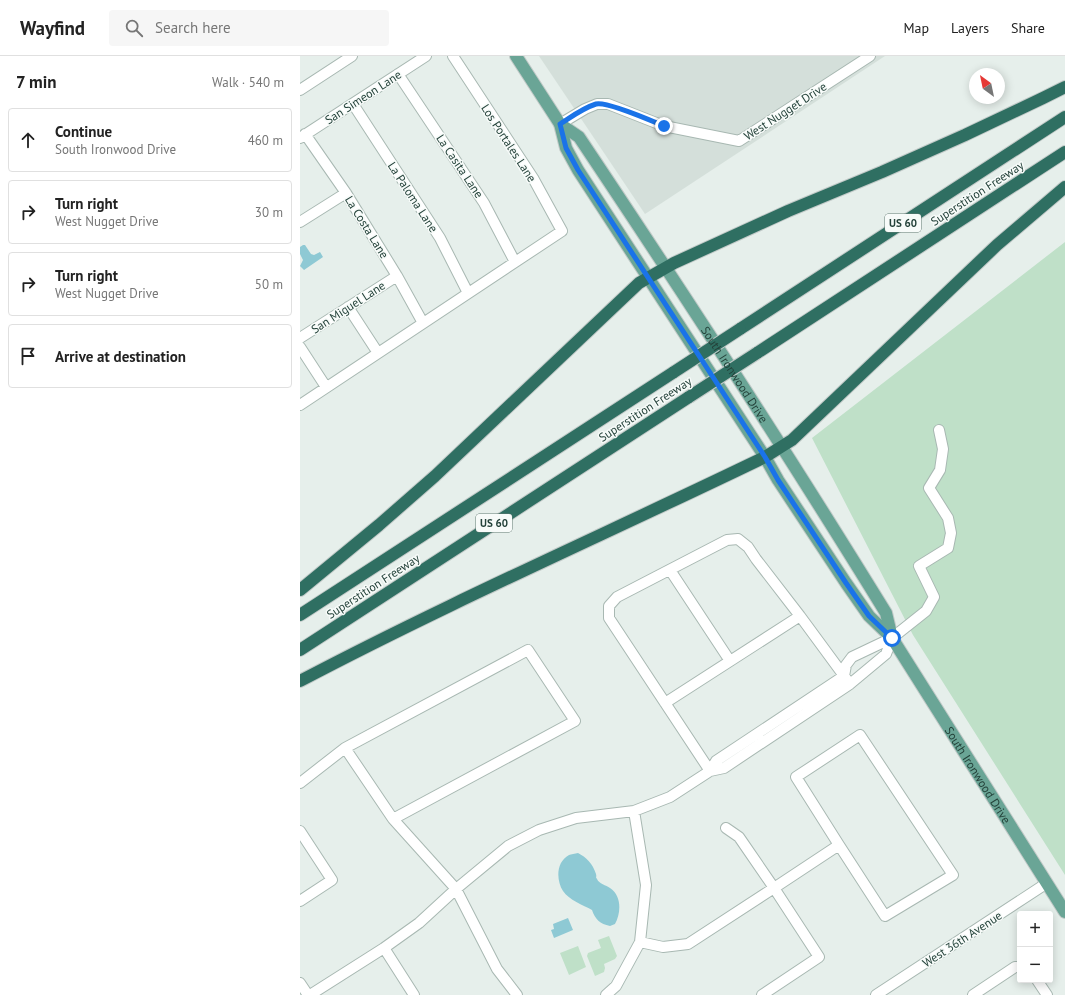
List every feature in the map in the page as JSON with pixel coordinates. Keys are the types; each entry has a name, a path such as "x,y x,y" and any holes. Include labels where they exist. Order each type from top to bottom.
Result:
{"highway":[{"path":"300,590 435,476 639,283 666,267 788,211 882,172 965,135 1065,86"},
{"name":"Superstition Freeway","path":"300,615 1065,117"},
{"name":"Superstition Freeway","path":"300,650 1065,152"},
{"path":"300,681 351,654 462,600 765,457 792,440 997,245 1065,187"}],"main road":[{"name":"South Ironwood Drive","path":"516,56 560,124 566,148 578,170 647,278 846,583 869,616 892,638 1065,912"},
{"name":"South Ironwood Drive","path":"560,124 579,137 666,267 782,446 886,612 892,638"}],"street":[{"path":"300,90 352,56"},
{"name":"San Simeon Lane","path":"303,136 426,56"},
{"name":"Los Portales Lane","path":"453,56 533,178 562,231 515,262"},
{"name":"West Nugget Drive","path":"560,124 597,104 608,104 664,126 739,141 870,56"},
{"name":"La Casita Lane","path":"398,74 484,203 515,262"},
{"name":"La Paloma Lane","path":"353,104 440,238 468,293"},
{"name":"La Costa Lane","path":"303,136 346,193 397,276 423,323"},
{"path":"300,222 346,193"},
{"path":"300,405 515,262"},
{"name":"San Miguel Lane","path":"300,338 397,276"},
{"path":"348,307 378,353"},
{"path":"300,347 326,387"},
{"path":"847,680 846,665 852,657 892,638 926,611 934,597 919,566 948,548 951,533 948,518 929,488 940,470 943,449 939,430"},
{"path":"710,771 609,618 609,606 617,597 728,540 738,539 748,547 847,680"},
{"path":"670,570 730,661"},
{"path":"665,703 800,616"},
{"path":"300,983 309,995 384,948 419,923 456,889 508,846 538,830 576,818 634,811 670,798 710,771 716,761 847,680 866,670 886,654 892,638"},
{"path":"300,783 345,748 528,650 575,721 393,819"},
{"path":"855,655 866,670"},
{"path":"860,735 953,875 885,916 839,845 796,777 860,735"},
{"path":"345,748 393,819 456,889 497,969 517,995"},
{"path":"606,995 616,986 640,942 646,885 634,811"},
{"path":"726,828 739,837 819,957 762,995"},
{"path":"300,830 332,880 300,901"},
{"path":"640,942 663,947 688,944 839,845"},
{"name":"West 36th Avenue","path":"876,995 1047,883"},
{"path":"384,948 414,995"},
{"path":"973,995 1017,967"},
{"path":"1039,983 1047,995"}],"shaded area":[{"path":"539,56 885,56 645,214"}],"green space":[{"path":"1065,242 1065,875 913,635 812,438"},
{"path":"609,936 617,956 615,959 604,964 604,972 595,976 587,956 588,953 601,948 598,940"},
{"path":"578,946 586,967 569,975 560,953"}],"water":[{"path":"305,245 311,254 314,255 320,252 323,257 304,270 300,266 303,260 300,254 300,247"},
{"path":"578,853 591,864 595,870 598,881 610,888 617,895 619,910 615,924 610,926 601,922 596,918 592,910 572,900 563,891 559,882 558,872 565,858"},
{"path":"568,918 573,930 554,938 551,930 554,929 553,924"}],"route":[{"path":"664,126 608,104 597,104 560,124 566,148 578,170 647,278 846,583 869,616 892,638"}]}
